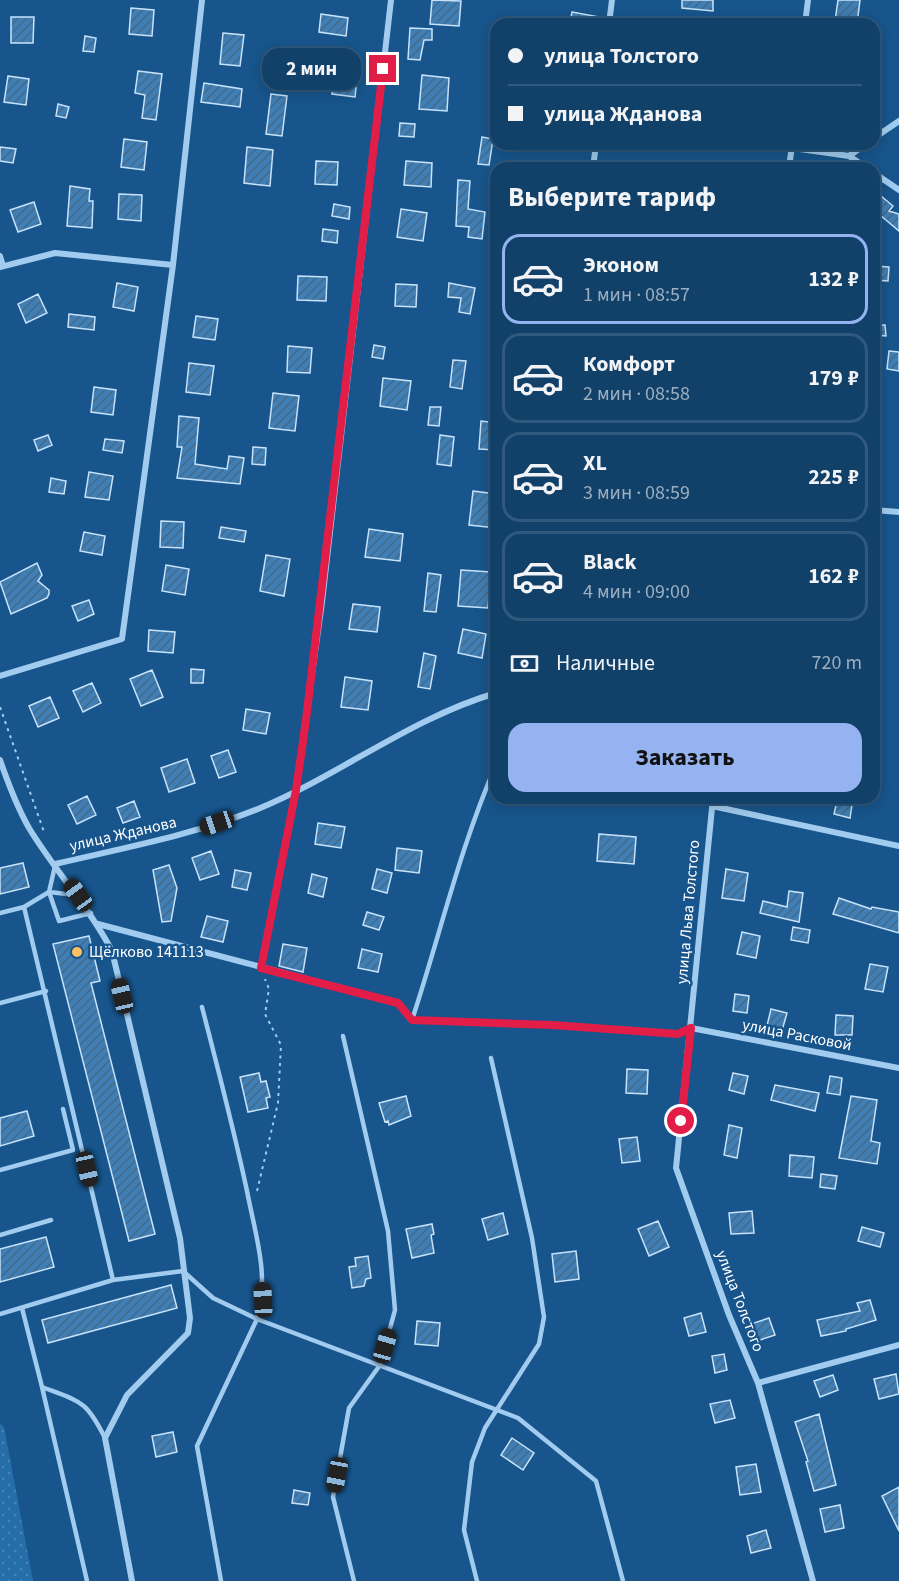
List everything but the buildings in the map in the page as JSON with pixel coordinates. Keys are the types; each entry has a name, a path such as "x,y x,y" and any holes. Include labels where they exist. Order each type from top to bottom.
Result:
{"street":[{"path":"0,676 122,639 173,265 202,0"},
{"path":"261,968 296,790 322,602 391,0"},
{"path":"610,18 612,0"},
{"path":"806,18 808,0"},
{"path":"880,134 899,121"},
{"path":"815,150 849,156 858,162"},
{"path":"849,156 858,150"},
{"path":"880,177 899,190"},
{"path":"0,256 2,267 56,253 173,265"},
{"path":"880,510 899,512"},
{"name":"улица Жданова","path":"55,864 196,831 259,808 408,730 490,696"},
{"path":"0,760 13,795 30,828 91,913 112,951 180,1238 190,1318 188,1333 127,1395 105,1438 132,1581"},
{"path":"712,806 899,846"},
{"name":"улица Льва Толстого","path":"691,1028 712,806"},
{"path":"98,924 398,1003 412,1020 552,1025 678,1034 691,1028"},
{"name":"улица Расковой","path":"691,1028 899,1068"},
{"name":"улица Толстого","path":"691,1028 676,1168 729,1315 758,1383 813,1581"},
{"path":"758,1383 899,1345"}],"lane":[{"path":"412,1020 457,869 490,779"},
{"path":"55,864 49,892 59,921 91,913"},
{"path":"0,913 24,907 49,892 78,895"},
{"path":"24,907 46,991 113,1280"},
{"path":"0,1003 46,991"},
{"path":"202,1007 239,1155 261,1260 263,1300 257,1319 197,1446 221,1581"},
{"path":"343,1036 388,1231 396,1310 380,1365 349,1408 333,1497 354,1581"},
{"path":"477,1581 464,1530 472,1462 485,1428 539,1344 544,1317 532,1238 490,1058"},
{"path":"0,1170 73,1150 63,1109"},
{"path":"0,1235 51,1220"},
{"path":"0,1314 113,1280 183,1271 213,1298 257,1319 518,1418 596,1481 622,1581"},
{"path":"22,1308 87,1581"},
{"path":"42,1387 82,1402 93,1414 105,1438"}],"path":[{"path":"0,707 48,841"},
{"path":"257,1192 278,1103 281,1045 265,1014 269,988 261,968"}],"shaded area":[{"path":"0,1423 4,1427 33,1581 0,1581"}],"place":[{"name":"Щёлково 141113","path":"77,952"}],"route":[{"path":"383,69 322,602 306,720 296,790 261,968 398,1003 412,1020 552,1025 678,1034 691,1028 681,1121"}]}
